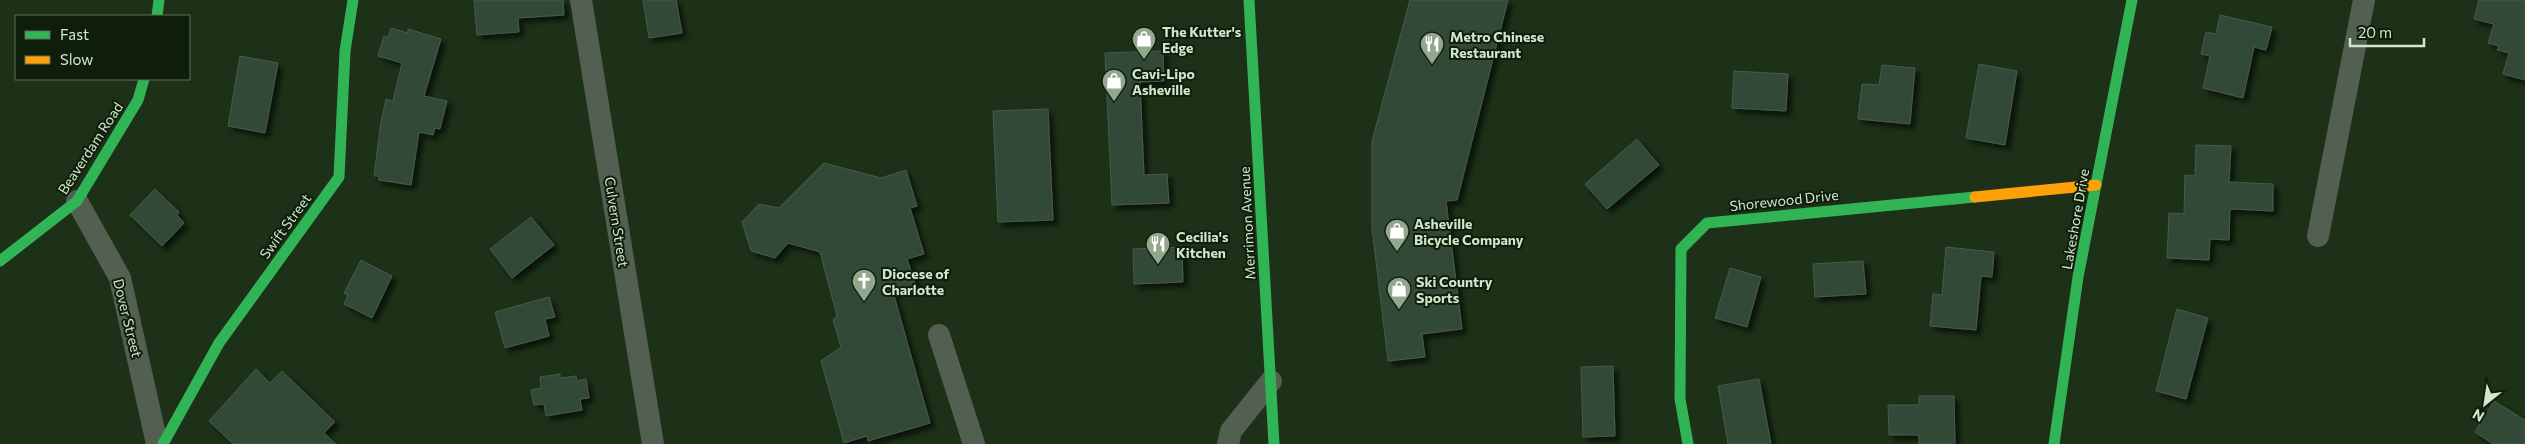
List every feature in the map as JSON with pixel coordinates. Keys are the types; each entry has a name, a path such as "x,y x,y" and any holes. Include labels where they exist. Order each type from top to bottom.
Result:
{"street":[{"path":"157,15 158,0"},
{"name":"Swift Street","path":"163,444 219,343 339,177 345,51 353,0"},
{"name":"Culvern Street","path":"581,0 653,444"},
{"name":"Merrimon Avenue","path":"1249,0 1274,444"},
{"name":"Lakeshore Drive","path":"2054,444 2061,381 2132,0"},
{"path":"2318,236 2364,0"},
{"name":"Beaverdam Road","path":"0,262 77,201 138,100 144,80"},
{"name":"Shorewood Drive","path":"1688,444 1680,399 1680,249 1707,223 2096,185"},
{"name":"Dover Street","path":"77,201 120,278 157,444"},
{"path":"939,335 974,444"},
{"path":"1228,444 1231,431 1271,381"}],"building":[{"path":"474,0 563,0 564,15 518,18 519,32 477,35"},
{"path":"643,0 676,0 682,33 649,38"},
{"path":"1410,0 1508,0 1457,200 1446,201 1462,329 1422,334 1425,357 1388,361 1372,228 1372,141"},
{"path":"2479,0 2525,0 2525,80 2503,74 2509,53 2497,50 2499,46 2488,43 2494,24 2474,19"},
{"path":"2220,15 2272,27 2266,50 2254,47 2243,98 2203,88 2210,56 2201,54 2206,32 2216,34"},
{"path":"391,28 408,33 408,29 441,39 424,96 447,101 440,129 435,128 433,135 419,132 411,185 379,180 379,176 374,176 386,99 393,101 402,63 378,56 384,36 388,38"},
{"path":"1163,51 1164,81 1140,82 1144,175 1167,174 1169,203 1112,205 1105,53"},
{"path":"240,56 278,63 265,133 228,126"},
{"path":"1979,64 2017,71 2005,145 1966,138"},
{"path":"1882,65 1915,68 1910,124 1858,119 1862,84 1879,85"},
{"path":"1734,71 1788,74 1786,111 1732,108"},
{"path":"1048,109 1053,220 998,222 993,111"},
{"path":"1637,139 1659,165 1607,209 1585,184"},
{"path":"2196,145 2231,146 2229,182 2273,184 2273,211 2230,209 2229,240 2210,239 2209,260 2167,258 2169,213 2184,214 2185,175 2195,176"},
{"name":"Diocese of Charlotte","path":"824,163 881,178 906,170 917,206 910,208 924,254 907,259 916,286 893,292 930,423 868,441 867,436 844,443 821,361 841,347 833,320 837,316 820,252 788,243 775,258 751,251 742,222 759,204 779,208"},
{"path":"155,189 179,212 177,215 184,223 162,246 130,215"},
{"path":"531,217 554,245 512,278 490,249"},
{"name":"Cecilia's Kitchen","path":"1182,247 1183,282 1134,284 1133,249"},
{"path":"1946,247 1994,252 1992,277 1981,276 1976,330 1930,326 1933,294 1942,295"},
{"path":"361,260 392,276 372,318 344,304 348,295 344,293"},
{"path":"1863,261 1866,294 1815,297 1813,264"},
{"path":"1730,268 1761,277 1747,327 1715,318"},
{"path":"549,297 555,317 545,319 549,336 505,348 495,312"},
{"path":"2177,309 2208,318 2186,399 2156,391"},
{"path":"1613,366 1615,436 1583,437 1581,367"},
{"path":"256,369 270,383 282,371 335,422 324,433 336,444 233,444 209,421"},
{"path":"560,374 560,378 576,376 577,381 586,379 589,398 580,399 582,410 546,416 544,404 534,405 531,390 541,388 540,377"},
{"path":"1759,379 1771,444 1728,444 1718,386"},
{"path":"1919,396 1954,396 1955,444 1919,444 1919,435 1889,435 1888,405 1919,405"},
{"path":"2494,401 2525,420 2525,444 2493,444 2475,432"}],"traffic: fast":[{"path":"157,15 159,0"},
{"path":"163,444 219,343 339,177 345,51 353,0"},
{"path":"1249,0 1274,444"},
{"path":"2054,444 2078,277 2132,0"},
{"path":"0,261 77,201 138,100 144,80"},
{"path":"1688,444 1680,399 1681,249 1707,223 1975,197"}],"traffic: slow":[{"path":"1975,197 2096,185"}],"place":[{"name":"The Kutter's Edge","path":"1144,60"},
{"name":"Metro Chinese Restaurant","path":"1432,65"},
{"name":"Cavi-Lipo Asheville","path":"1114,102"},
{"name":"Asheville Bicycle Company","path":"1397,252"},
{"name":"Cecilia's Kitchen","path":"1158,265"},
{"name":"Diocese of Charlotte","path":"864,302"},
{"name":"Ski Country Sports","path":"1399,310"}]}
